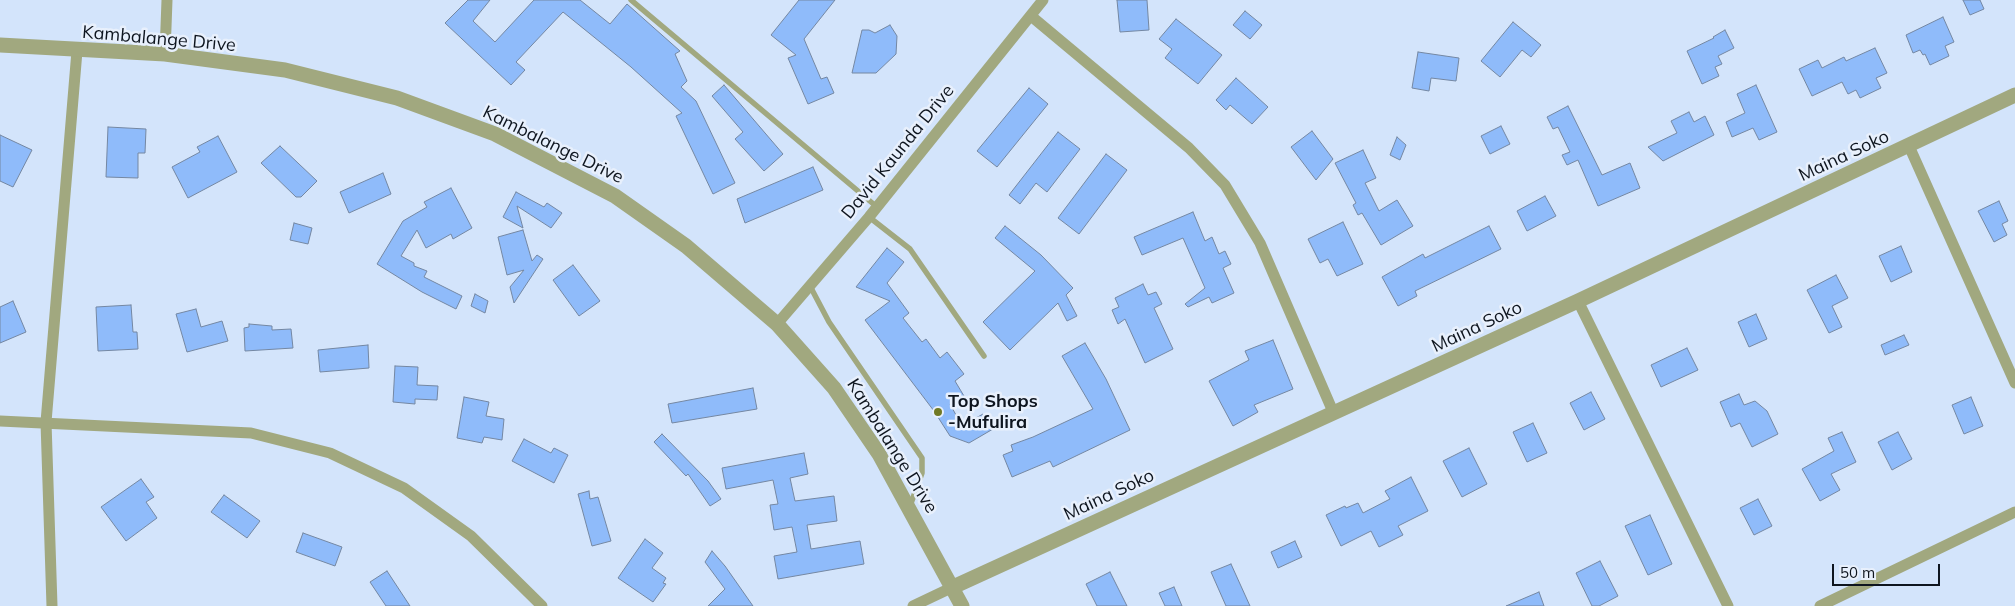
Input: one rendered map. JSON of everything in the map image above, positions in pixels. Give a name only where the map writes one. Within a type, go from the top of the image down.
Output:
[{"type":"street","points":[[165,54],[166,0]]},
{"type":"street","name":"David Kaunda Drive","points":[[777,324],[869,217],[1043,0]]},
{"type":"street","points":[[1031,16],[1189,148],[1226,185],[1260,243],[1334,414]]},
{"type":"street","name":"Kambalange Drive","points":[[0,45],[165,54],[285,70],[397,98],[495,134],[615,196],[686,246],[777,324],[834,388],[879,454],[910,507],[962,606]]},
{"type":"street","points":[[52,606],[46,422],[77,50]]},
{"type":"street","name":"Maina Soko","points":[[953,587],[1334,414],[2015,95]]},
{"type":"street","points":[[1909,146],[2015,383]]},
{"type":"street","points":[[1578,300],[1728,606]]},
{"type":"street","points":[[0,421],[251,433],[330,453],[404,488],[471,536],[542,606]]},
{"type":"street","points":[[1820,606],[2015,512]]},
{"type":"street","points":[[913,606],[953,587]]},
{"type":"lane","points":[[631,0],[877,207]]},
{"type":"lane","points":[[869,217],[910,249],[984,356]]},
{"type":"lane","points":[[810,286],[829,322],[922,458],[922,473],[910,507]]},
{"type":"building","points":[[468,0],[490,0],[473,21],[495,42],[534,0],[580,0],[610,24],[627,4],[680,51],[675,54],[687,81],[681,87],[696,101],[735,183],[713,194],[676,116],[682,113],[631,67],[563,12],[516,62],[525,70],[511,85],[445,23]]},
{"type":"building","points":[[799,0],[835,0],[804,39],[821,79],[827,77],[834,93],[808,104],[788,58],[796,55],[771,35]]},
{"type":"building","points":[[1117,0],[1147,0],[1149,30],[1120,32]]},
{"type":"building","points":[[1963,0],[1980,0],[1984,9],[1970,15]]},
{"type":"building","points":[[1245,11],[1262,25],[1250,39],[1233,25]]},
{"type":"building","points":[[1943,17],[1954,42],[1945,46],[1949,56],[1930,65],[1925,54],[1923,55],[1920,50],[1913,53],[1906,35]]},
{"type":"building","points":[[1176,19],[1222,55],[1198,84],[1165,58],[1172,49],[1159,39]]},
{"type":"building","points":[[1513,22],[1541,45],[1531,57],[1522,50],[1500,77],[1481,61]]},
{"type":"building","points":[[890,25],[897,36],[896,54],[876,73],[852,73],[862,30],[869,30],[875,33]]},
{"type":"building","points":[[1725,30],[1734,48],[1718,56],[1722,64],[1715,67],[1719,76],[1702,84],[1687,51],[1714,38]]},
{"type":"building","points":[[1875,48],[1887,73],[1876,78],[1881,88],[1860,98],[1856,90],[1848,94],[1842,82],[1812,96],[1799,69],[1818,60],[1822,68],[1844,57],[1846,61]]},
{"type":"building","points":[[1418,52],[1459,58],[1456,81],[1431,78],[1429,91],[1412,88]]},
{"type":"building","points":[[1236,78],[1268,107],[1252,124],[1230,105],[1226,110],[1216,100]]},
{"type":"building","points":[[724,85],[783,154],[764,171],[735,139],[743,132],[712,96]]},
{"type":"building","points":[[1756,85],[1777,132],[1759,140],[1753,128],[1732,137],[1726,122],[1745,113],[1737,94]]},
{"type":"building","points":[[1029,88],[1048,104],[997,167],[977,151]]},
{"type":"building","points":[[1568,106],[1602,175],[1630,163],[1640,188],[1598,206],[1578,160],[1567,165],[1562,155],[1570,152],[1558,127],[1553,129],[1547,117]]},
{"type":"building","points":[[1689,112],[1694,122],[1705,116],[1714,135],[1663,161],[1648,147],[1677,133],[1671,121]]},
{"type":"building","points":[[1501,126],[1510,144],[1490,154],[1481,136]]},
{"type":"building","points":[[108,127],[146,129],[145,153],[138,153],[138,178],[106,177]]},
{"type":"building","points":[[1312,131],[1333,159],[1316,180],[1291,147]]},
{"type":"building","points":[[1058,132],[1080,149],[1047,192],[1036,183],[1020,204],[1009,195]]},
{"type":"building","points":[[0,135],[32,150],[13,187],[0,181]]},
{"type":"building","points":[[218,136],[237,172],[188,198],[172,167],[200,152],[197,147]]},
{"type":"building","points":[[1397,137],[1406,145],[1400,160],[1390,155]]},
{"type":"building","points":[[280,146],[317,181],[301,197],[296,197],[261,163]]},
{"type":"building","points":[[1363,150],[1376,178],[1365,183],[1379,211],[1397,200],[1413,226],[1381,245],[1362,213],[1358,215],[1353,205],[1356,203],[1335,163]]},
{"type":"building","points":[[1106,154],[1127,170],[1079,234],[1058,218]]},
{"type":"building","points":[[813,167],[823,190],[745,223],[737,199]]},
{"type":"building","points":[[383,173],[391,194],[349,213],[340,192]]},
{"type":"building","points":[[451,188],[472,228],[453,239],[451,234],[426,248],[417,230],[401,256],[414,263],[414,266],[427,271],[424,277],[462,296],[456,309],[422,292],[377,264],[403,221],[427,207],[424,202]]},
{"type":"building","points":[[516,192],[544,207],[547,203],[562,213],[551,228],[517,206],[523,228],[503,217]]},
{"type":"building","points":[[1545,196],[1556,216],[1527,231],[1517,211]]},
{"type":"building","points":[[1999,201],[2008,221],[2002,224],[2007,235],[1994,242],[1978,211]]},
{"type":"building","points":[[1193,212],[1205,241],[1212,237],[1219,254],[1225,251],[1231,264],[1223,268],[1234,293],[1212,303],[1209,297],[1188,307],[1185,304],[1205,288],[1183,238],[1142,255],[1134,237]]},
{"type":"building","points":[[1343,222],[1363,264],[1337,276],[1328,259],[1320,263],[1308,239]]},
{"type":"building","points":[[294,223],[312,228],[308,244],[290,240]]},
{"type":"building","points":[[1005,226],[1041,255],[1073,288],[1066,295],[1077,316],[1067,321],[1058,303],[1010,350],[983,322],[1035,271],[995,238]]},
{"type":"building","points":[[1489,226],[1501,249],[1415,291],[1417,296],[1398,306],[1382,277],[1423,254],[1425,258]]},
{"type":"building","points":[[523,230],[532,261],[537,255],[543,259],[514,303],[510,287],[524,270],[507,275],[498,237]]},
{"type":"building","points":[[1901,246],[1912,272],[1891,282],[1879,256]]},
{"type":"building","points":[[887,248],[904,262],[887,283],[909,313],[903,318],[922,342],[926,339],[940,358],[947,352],[964,374],[955,381],[964,396],[950,404],[962,426],[983,414],[993,429],[969,443],[950,436],[934,411],[865,320],[890,301],[856,287]]},
{"type":"building","points":[[573,265],[600,301],[579,316],[553,280]]},
{"type":"building","points":[[1836,275],[1848,298],[1832,306],[1842,327],[1829,333],[1807,290]]},
{"type":"building","points":[[1143,284],[1148,295],[1156,292],[1162,304],[1154,308],[1173,349],[1145,363],[1125,319],[1118,324],[1112,310],[1119,307],[1115,298]]},
{"type":"building","points":[[475,294],[488,301],[485,313],[471,306]]},
{"type":"building","points":[[13,301],[26,332],[0,343],[0,307]]},
{"type":"building","points":[[131,305],[133,332],[137,332],[138,349],[98,351],[96,307]]},
{"type":"building","points":[[196,309],[201,327],[222,321],[228,341],[187,352],[176,314]]},
{"type":"building","points":[[1756,314],[1767,339],[1749,347],[1738,322]]},
{"type":"building","points":[[249,324],[272,326],[272,330],[291,329],[293,348],[245,351],[244,328],[249,327]]},
{"type":"building","points":[[1904,335],[1909,345],[1885,355],[1881,345]]},
{"type":"building","points":[[1273,340],[1293,389],[1254,405],[1258,412],[1233,426],[1209,381],[1249,360],[1245,351]]},
{"type":"building","points":[[1085,343],[1106,379],[1130,430],[1053,467],[1050,461],[1012,477],[1003,455],[1013,451],[1011,445],[1033,437],[1093,409],[1062,356]]},
{"type":"building","points":[[368,345],[369,368],[320,372],[318,350]]},
{"type":"building","points":[[1687,348],[1698,370],[1661,387],[1651,365]]},
{"type":"building","points":[[395,366],[418,367],[417,385],[438,386],[437,400],[415,399],[415,404],[393,402]]},
{"type":"building","points":[[753,388],[757,409],[672,423],[668,404]]},
{"type":"building","points":[[1591,392],[1605,419],[1584,430],[1570,403]]},
{"type":"building","points":[[1739,394],[1744,405],[1755,401],[1767,411],[1778,434],[1752,447],[1740,423],[1731,427],[1720,402]]},
{"type":"building","points":[[464,397],[489,402],[486,416],[504,419],[502,440],[484,437],[482,443],[457,438]]},
{"type":"building","points":[[1971,397],[1983,426],[1964,434],[1952,405]]},
{"type":"building","points":[[1533,423],[1547,453],[1527,462],[1513,432]]},
{"type":"building","points":[[1842,432],[1856,462],[1831,474],[1840,490],[1820,501],[1802,469],[1834,451],[1828,438]]},
{"type":"building","points":[[1898,432],[1912,459],[1892,470],[1878,442]]},
{"type":"building","points":[[662,434],[708,481],[721,499],[710,506],[688,474],[686,476],[654,442]]},
{"type":"building","points":[[524,439],[551,453],[554,448],[568,455],[554,483],[512,461]]},
{"type":"building","points":[[1469,448],[1487,484],[1462,497],[1443,461]]},
{"type":"building","points":[[804,453],[808,474],[790,478],[795,501],[834,496],[837,521],[807,525],[811,549],[860,541],[864,564],[778,579],[774,556],[797,552],[792,527],[774,530],[770,505],[778,504],[773,480],[726,489],[722,468]]},
{"type":"building","points":[[1411,477],[1428,511],[1398,526],[1403,535],[1379,547],[1371,531],[1341,546],[1326,515],[1345,506],[1346,508],[1358,503],[1363,513],[1390,499],[1385,491]]},
{"type":"building","points":[[141,479],[154,497],[146,502],[157,518],[126,541],[101,507]]},
{"type":"building","points":[[589,491],[590,499],[598,497],[611,541],[592,546],[578,494]]},
{"type":"building","points":[[224,495],[260,521],[247,538],[211,512]]},
{"type":"building","points":[[1758,499],[1772,526],[1754,535],[1740,508]]},
{"type":"building","points":[[1650,515],[1672,564],[1648,575],[1625,526]]},
{"type":"building","points":[[303,533],[342,547],[335,566],[296,552]]},
{"type":"building","points":[[645,539],[663,553],[652,568],[666,578],[663,583],[666,584],[653,602],[618,578]]},
{"type":"building","points":[[1295,541],[1302,557],[1278,568],[1271,552]]},
{"type":"building","points":[[712,551],[753,606],[708,606],[725,589],[705,562]]},
{"type":"building","points":[[1600,561],[1618,596],[1599,606],[1592,606],[1576,573]]},
{"type":"building","points":[[1231,564],[1250,606],[1226,606],[1211,572]]},
{"type":"building","points":[[387,571],[410,606],[386,606],[370,582]]},
{"type":"building","points":[[1110,572],[1127,606],[1097,606],[1086,584]]},
{"type":"building","points":[[1174,587],[1182,606],[1165,606],[1159,593]]},
{"type":"building","points":[[1539,592],[1544,606],[1506,606]]},
{"type":"place","name":"Top Shops -Mufulira","points":[[938,412]]}]
